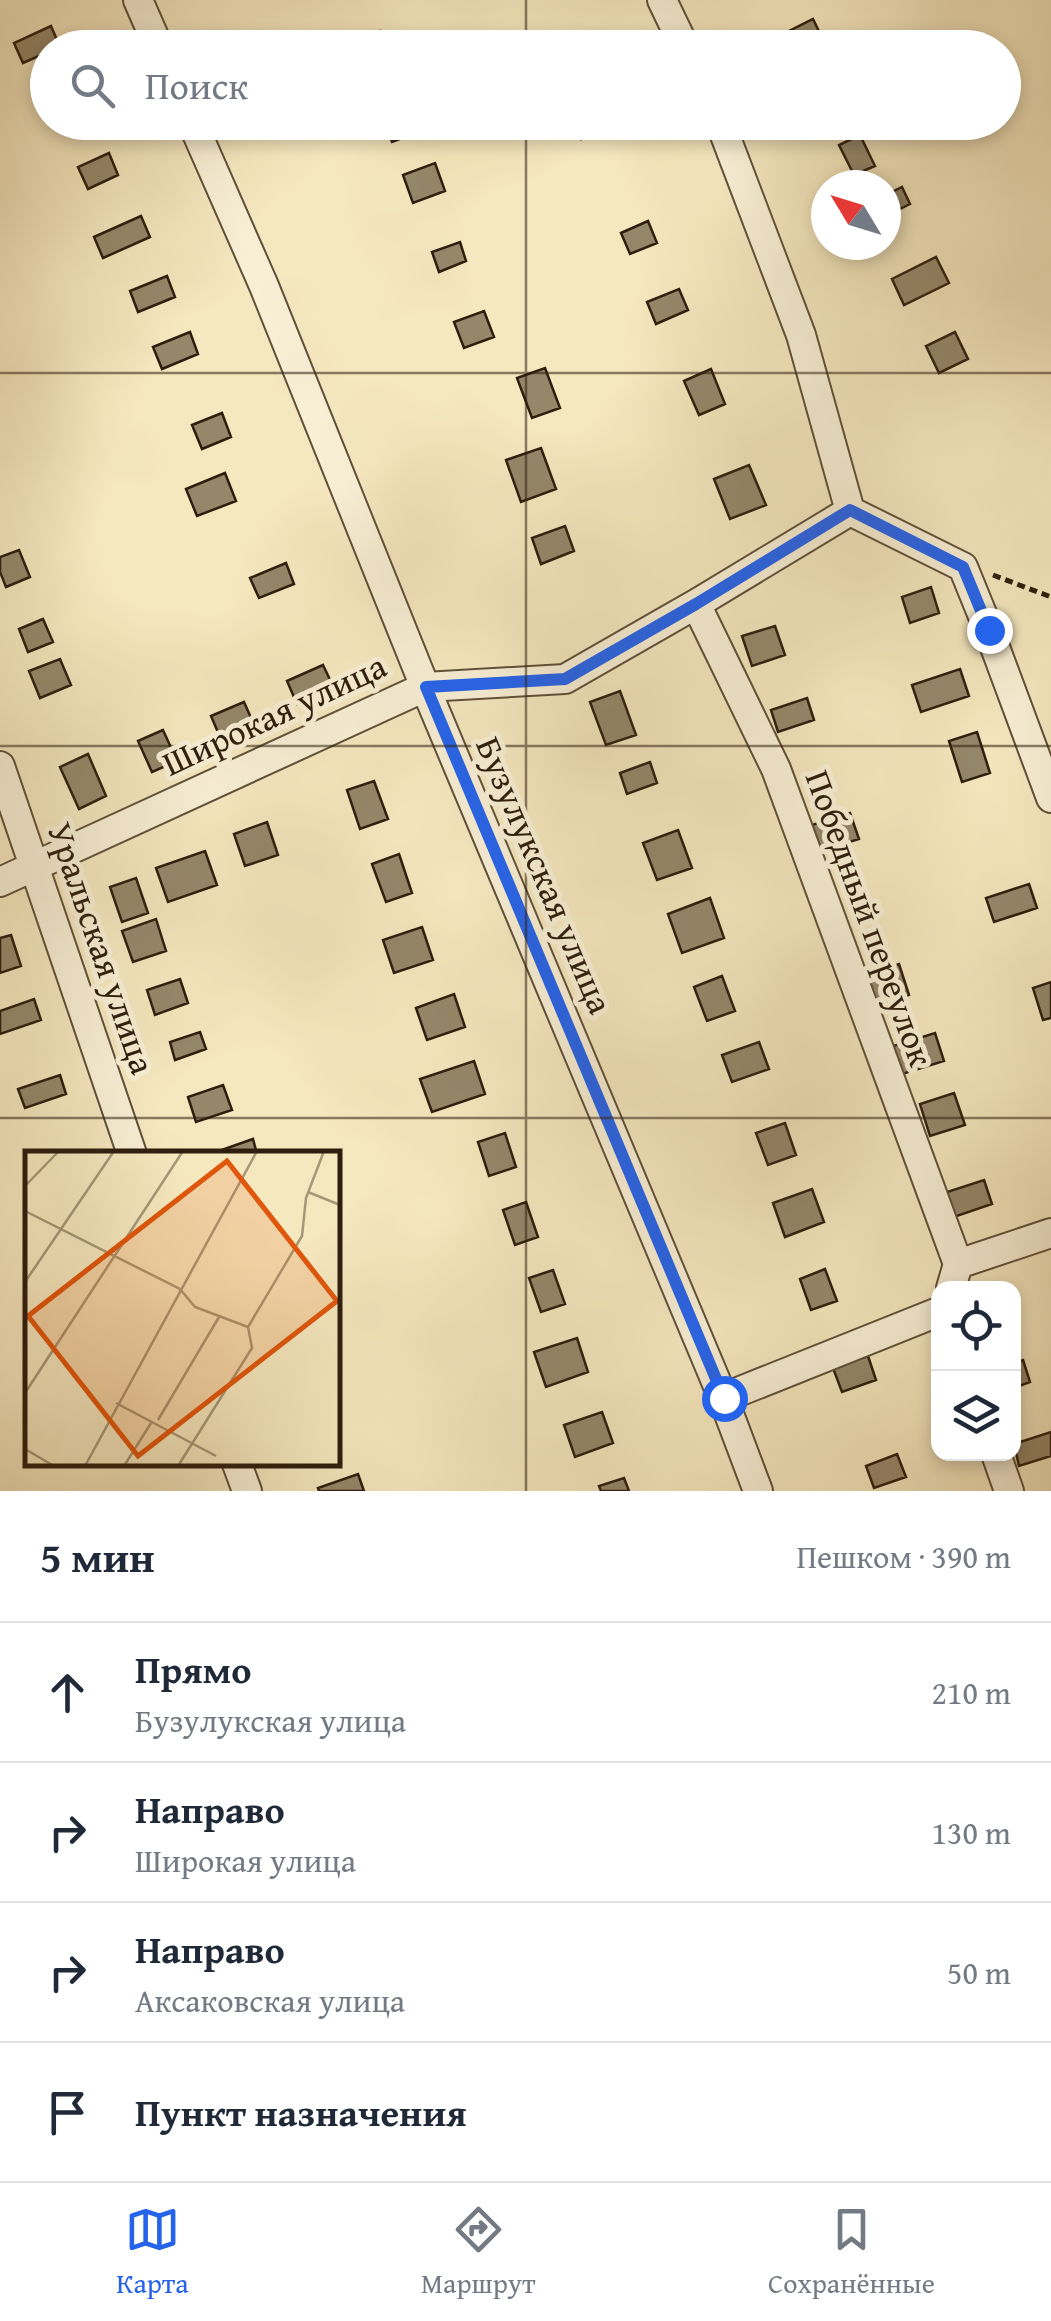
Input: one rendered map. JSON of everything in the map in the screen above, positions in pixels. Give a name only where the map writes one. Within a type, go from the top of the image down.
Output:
[{"type":"street","points":[[138,0],[151,30]]},
{"type":"street","points":[[662,0],[676,30]]},
{"type":"street","name":"Бузулукская улица","points":[[200,140],[264,286],[426,687],[724,1398],[758,1491]]},
{"type":"street","points":[[727,140],[801,335],[850,510],[963,567],[1051,798]]},
{"type":"street","name":"Широкая улица","points":[[0,882],[426,687],[565,679],[850,510]]},
{"type":"street","name":"Победный переулок","points":[[696,604],[776,769],[954,1276]]},
{"type":"street","name":"Уральская улица","points":[[0,766],[131,1151]]},
{"type":"street","points":[[954,1276],[1051,1233]]},
{"type":"street","points":[[724,1398],[931,1315]]},
{"type":"street","points":[[998,1461],[1009,1491]]},
{"type":"street","points":[[239,1466],[247,1491]]},
{"type":"path","points":[[963,567],[1051,597]]},
{"type":"building","points":[[813,19],[818,30],[791,30]]},
{"type":"building","points":[[30,36],[30,60],[23,63],[14,43]]},
{"type":"building","points":[[862,140],[875,166],[852,170],[839,145]]},
{"type":"building","points":[[109,153],[118,175],[88,189],[78,167]]},
{"type":"building","points":[[435,163],[445,191],[413,203],[403,175]]},
{"type":"building","points":[[901,188],[910,204],[901,208]]},
{"type":"building","points":[[141,216],[150,237],[103,258],[94,237]]},
{"type":"building","points":[[648,221],[657,243],[630,254],[621,233]]},
{"type":"building","points":[[460,242],[466,261],[439,272],[432,252]]},
{"type":"building","points":[[936,257],[949,283],[904,305],[892,279]]},
{"type":"building","points":[[167,276],[175,297],[138,312],[130,291]]},
{"type":"building","points":[[679,289],[688,310],[656,324],[647,302]]},
{"type":"building","points":[[484,311],[494,337],[464,348],[454,322]]},
{"type":"building","points":[[190,332],[198,354],[162,369],[153,347]]},
{"type":"building","points":[[955,332],[968,359],[939,373],[926,346]]},
{"type":"building","points":[[545,368],[560,408],[532,418],[517,378]]},
{"type":"building","points":[[711,369],[725,404],[699,415],[684,381]]},
{"type":"building","points":[[222,413],[231,437],[202,449],[192,425]]},
{"type":"building","points":[[541,448],[556,489],[521,502],[506,460]]},
{"type":"building","points":[[749,465],[766,505],[730,519],[714,479]]},
{"type":"building","points":[[225,473],[236,501],[197,516],[186,489]]},
{"type":"building","points":[[565,526],[574,551],[541,564],[532,538]]},
{"type":"building","points":[[19,550],[30,577],[6,587],[0,557]]},
{"type":"building","points":[[286,563],[294,584],[259,598],[250,578]]},
{"type":"building","points":[[931,587],[939,613],[910,623],[902,597]]},
{"type":"building","points":[[43,619],[53,642],[28,652],[19,629]]},
{"type":"building","points":[[775,626],[785,655],[752,666],[742,636]]},
{"type":"building","points":[[60,659],[71,685],[40,698],[29,671]]},
{"type":"building","points":[[323,665],[334,688],[297,704],[287,681]]},
{"type":"building","points":[[960,669],[969,696],[921,712],[912,685]]},
{"type":"building","points":[[620,691],[636,735],[606,745],[590,702]]},
{"type":"building","points":[[807,698],[814,720],[778,732],[771,710]]},
{"type":"building","points":[[244,702],[256,729],[223,744],[211,716]]},
{"type":"building","points":[[163,730],[177,761],[152,772],[138,741]]},
{"type":"building","points":[[977,732],[990,773],[962,782],[949,741]]},
{"type":"building","points":[[88,754],[106,796],[79,809],[60,767]]},
{"type":"building","points":[[650,762],[657,783],[627,794],[620,773]]},
{"type":"building","points":[[374,781],[388,819],[360,829],[347,790]]},
{"type":"building","points":[[850,813],[859,839],[821,851],[812,825]]},
{"type":"building","points":[[267,822],[278,855],[245,866],[234,834]]},
{"type":"building","points":[[678,830],[692,868],[657,880],[643,843]]},
{"type":"building","points":[[205,851],[217,885],[168,902],[156,868]]},
{"type":"building","points":[[399,854],[412,893],[386,902],[372,864]]},
{"type":"building","points":[[136,878],[148,913],[122,922],[110,887]]},
{"type":"building","points":[[1029,884],[1037,908],[994,922],[986,898]]},
{"type":"building","points":[[710,898],[724,938],[682,953],[668,914]]},
{"type":"building","points":[[156,919],[166,951],[133,962],[122,931]]},
{"type":"building","points":[[422,927],[433,960],[394,973],[383,940]]},
{"type":"building","points":[[11,935],[21,966],[0,973],[0,938]]},
{"type":"building","points":[[899,964],[909,995],[874,1007],[864,976]]},
{"type":"building","points":[[722,976],[735,1011],[707,1021],[694,987]]},
{"type":"building","points":[[180,979],[188,1003],[155,1015],[147,990]]},
{"type":"building","points":[[1051,982],[1051,1018],[1043,1020],[1033,988]]},
{"type":"building","points":[[454,994],[465,1027],[427,1040],[416,1008]]},
{"type":"building","points":[[34,999],[41,1020],[0,1034],[0,1011]]},
{"type":"building","points":[[200,1032],[206,1049],[175,1060],[170,1042]]},
{"type":"building","points":[[935,1033],[944,1061],[899,1075],[890,1047]]},
{"type":"building","points":[[759,1042],[769,1069],[732,1082],[722,1055]]},
{"type":"building","points":[[474,1061],[485,1094],[432,1112],[420,1079]]},
{"type":"building","points":[[60,1075],[66,1094],[25,1108],[18,1089]]},
{"type":"building","points":[[223,1085],[232,1110],[196,1122],[188,1097]]},
{"type":"building","points":[[954,1093],[965,1125],[930,1136],[920,1104]]},
{"type":"building","points":[[785,1123],[796,1155],[768,1165],[756,1133]]},
{"type":"building","points":[[505,1133],[516,1167],[489,1176],[478,1142]]},
{"type":"building","points":[[253,1139],[256,1151],[219,1151]]},
{"type":"building","points":[[984,1180],[992,1204],[951,1218],[944,1193]]},
{"type":"building","points":[[812,1189],[824,1222],[785,1237],[773,1203]]},
{"type":"building","points":[[526,1202],[538,1237],[515,1245],[503,1210]]},
{"type":"building","points":[[825,1269],[837,1301],[811,1310],[800,1279]]},
{"type":"building","points":[[553,1270],[565,1304],[541,1312],[529,1278]]},
{"type":"building","points":[[577,1338],[588,1372],[546,1387],[534,1352]]},
{"type":"building","points":[[868,1356],[876,1380],[842,1392],[833,1368]]},
{"type":"building","points":[[1021,1361],[1030,1382],[1021,1385],[1021,1371]]},
{"type":"building","points":[[602,1412],[613,1443],[575,1457],[564,1425]]},
{"type":"building","points":[[1051,1432],[1051,1456],[1019,1466],[1021,1442]]},
{"type":"building","points":[[897,1454],[906,1477],[874,1488],[866,1466]]},
{"type":"building","points":[[358,1474],[364,1491],[319,1491],[318,1488]]},
{"type":"building","points":[[624,1478],[629,1491],[601,1491],[599,1486]]},
{"type":"route","points":[[724,1398],[426,687],[565,679],[850,510],[963,567],[989,630]]}]
